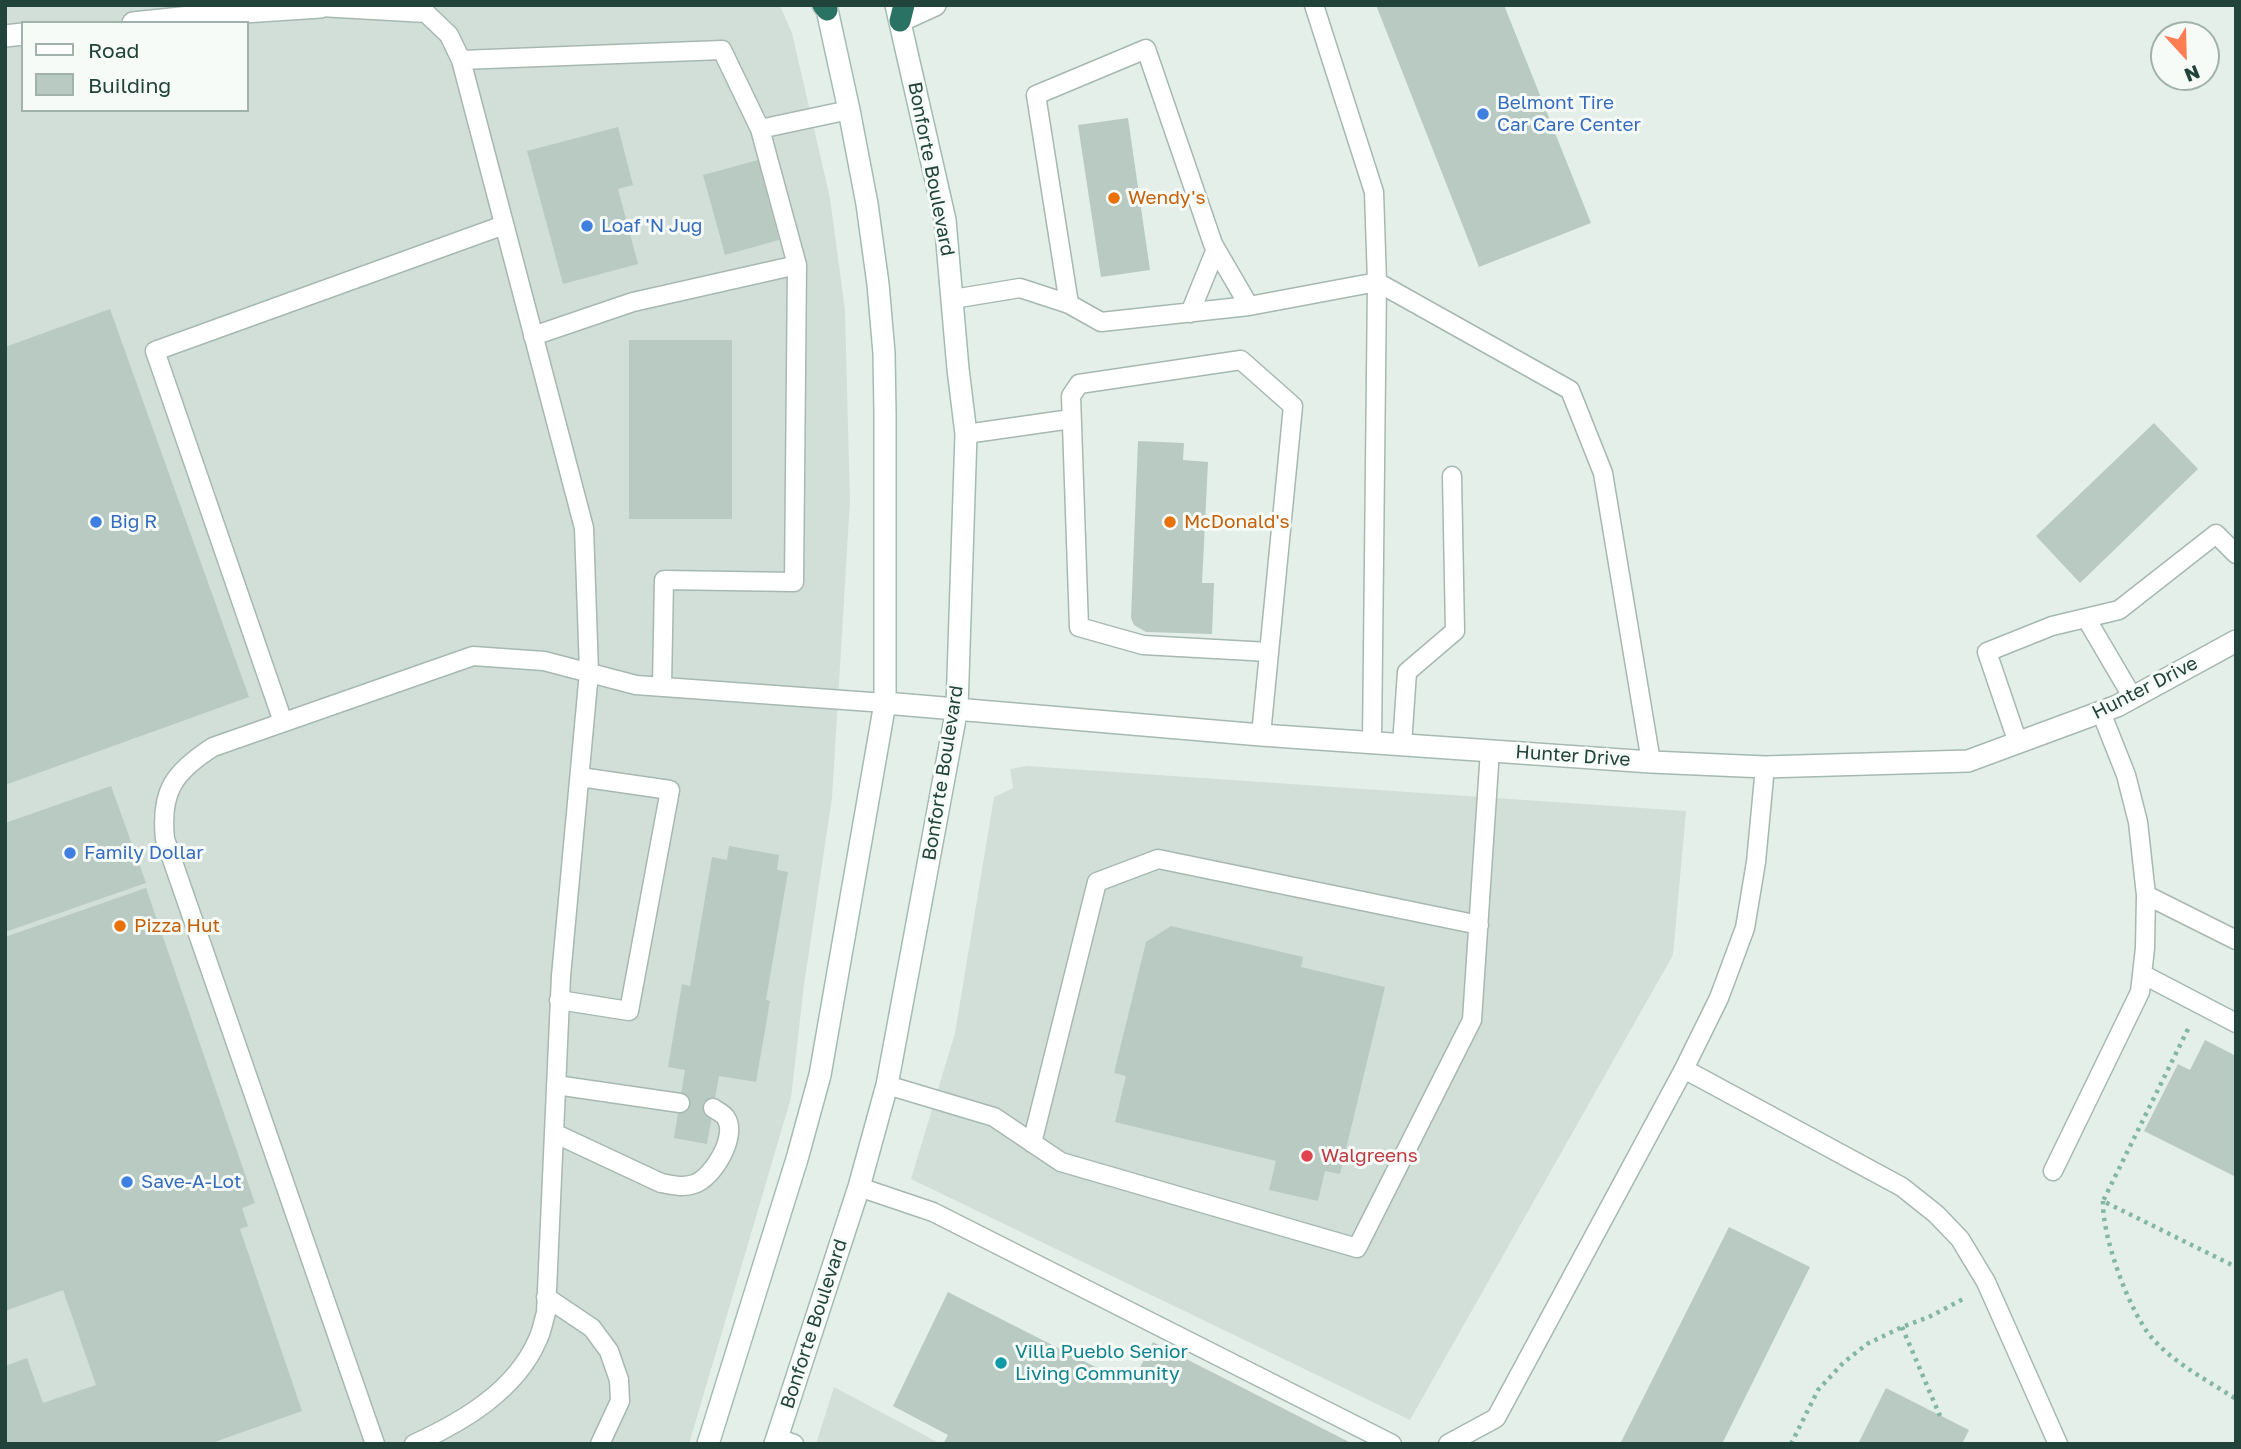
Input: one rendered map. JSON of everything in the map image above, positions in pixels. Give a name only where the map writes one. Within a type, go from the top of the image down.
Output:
[{"type":"main road","points":[[900,10],[935,5]]},
{"type":"main road","points":[[152,21],[320,7]]},
{"type":"main road","points":[[708,1444],[797,1159],[820,1074],[885,703],[884,353],[874,249],[849,110],[826,7]]},
{"type":"main road","name":"Bonforte Boulevard","points":[[782,1442],[887,1085],[957,708],[966,434],[945,220],[900,10]]},
{"type":"main road","name":"Hunter Drive","points":[[885,703],[1261,736],[1651,762],[1765,767],[1968,761],[2133,698],[2236,641]]},
{"type":"lane","points":[[1314,5],[1374,192],[1377,282],[1372,743]]},
{"type":"lane","points":[[320,7],[426,13],[449,35],[461,60],[584,528],[589,672],[559,1000],[546,1313],[538,1340],[517,1373],[490,1400],[446,1437],[414,1444]]},
{"type":"lane","points":[[1069,304],[1036,95],[1146,49],[1216,248],[1249,306]]},
{"type":"lane","points":[[461,60],[722,50],[760,128],[797,265],[794,582],[664,580],[662,686]]},
{"type":"lane","points":[[760,128],[849,110]]},
{"type":"lane","points":[[283,722],[155,351],[504,225]]},
{"type":"lane","points":[[1190,313],[1216,248]]},
{"type":"lane","points":[[533,336],[633,302],[797,265]]},
{"type":"lane","points":[[953,299],[1020,288],[1069,304],[1101,322],[1249,306],[1377,282],[1570,390],[1603,473],[1651,762]]},
{"type":"lane","points":[[1261,736],[1293,406],[1241,360],[1079,384],[1071,396],[1071,419],[1079,626],[1143,645],[1269,652]]},
{"type":"lane","points":[[966,434],[1071,419]]},
{"type":"lane","points":[[1402,745],[1406,671],[1455,631],[1452,476]]},
{"type":"lane","points":[[2018,743],[1987,652],[2052,626],[2119,610],[2216,534],[2236,554]]},
{"type":"lane","points":[[2086,618],[2133,698]]},
{"type":"lane","points":[[375,1444],[165,839],[162,817],[175,779],[191,762],[213,747],[473,656],[544,661],[636,685],[885,703]]},
{"type":"lane","points":[[2053,1171],[2140,992],[2145,948],[2146,895],[2138,822],[2126,775],[2101,712]]},
{"type":"lane","points":[[887,1085],[994,1117],[1061,1162],[1357,1248],[1472,1020],[1490,750]]},
{"type":"lane","points":[[1448,1444],[1496,1418],[1685,1069],[1719,998],[1745,928],[1756,862],[1765,767]]},
{"type":"lane","points":[[559,1000],[629,1011],[670,790],[580,777]]},
{"type":"lane","points":[[1032,1143],[1097,882],[1158,859],[1479,925]]},
{"type":"lane","points":[[2146,895],[2236,940]]},
{"type":"lane","points":[[2142,974],[2236,1023]]},
{"type":"lane","points":[[1685,1069],[1902,1187],[1936,1214],[1960,1239],[1988,1286],[2058,1444]]},
{"type":"lane","points":[[556,1085],[680,1103]]},
{"type":"lane","points":[[554,1133],[661,1183],[677,1186],[696,1184],[709,1175],[718,1163],[729,1128],[726,1117],[713,1108]]},
{"type":"lane","points":[[859,1187],[933,1212],[1392,1444]]},
{"type":"lane","points":[[546,1297],[592,1328],[610,1351],[619,1380],[620,1401],[600,1444]]},
{"type":"path","points":[[2191,1023],[2103,1201],[2103,1214],[2112,1254],[2123,1283],[2151,1336],[2175,1360],[2236,1399]]},
{"type":"path","points":[[2103,1201],[2236,1267]]},
{"type":"path","points":[[1791,1444],[1818,1390],[1843,1363],[1867,1344],[1929,1317],[1988,1286]]},
{"type":"path","points":[[1902,1327],[1940,1416]]},
{"type":"shaded area","points":[[5,5],[779,5],[781,8],[792,33],[830,198],[845,310],[850,501],[832,798],[804,985],[791,1098],[689,1444],[5,1444]]},
{"type":"shaded area","points":[[1027,766],[1686,811],[1673,955],[1410,1420],[911,1179],[955,1033],[994,797],[1013,788],[1010,769]]},
{"type":"shaded area","points":[[834,1387],[941,1444],[816,1444]]},
{"type":"building","name":"Belmont Tire Car Care Center","points":[[1376,5],[1504,5],[1591,223],[1479,267]]},
{"type":"building","name":"Wendy's","points":[[1128,118],[1150,270],[1101,277],[1078,125]]},
{"type":"building","name":"Loaf 'N Jug","points":[[618,127],[633,185],[618,189],[638,264],[563,284],[527,151]]},
{"type":"building","name":"Loaf 'N Jug","points":[[758,160],[779,240],[725,255],[703,175]]},
{"type":"building","name":"Big R","points":[[110,309],[249,697],[5,785],[5,347]]},
{"type":"building","points":[[629,340],[732,340],[732,519],[629,519]]},
{"type":"building","points":[[2154,423],[2198,469],[2080,583],[2036,536]]},
{"type":"building","name":"McDonald's","points":[[1138,441],[1184,443],[1183,460],[1208,462],[1202,583],[1214,583],[1212,634],[1146,632],[1134,625],[1131,618]]},
{"type":"building","name":"Family Dollar","points":[[111,786],[146,883],[5,932],[5,823]]},
{"type":"building","points":[[729,846],[779,855],[777,870],[788,872],[766,1000],[770,1001],[756,1082],[719,1076],[707,1144],[674,1138],[685,1070],[668,1067],[682,984],[690,986],[712,857],[727,860]]},
{"type":"building","points":[[146,888],[255,1203],[242,1208],[248,1226],[240,1229],[302,1411],[209,1444],[5,1444],[5,1366],[27,1358],[43,1403],[96,1385],[63,1290],[5,1311],[5,937]]},
{"type":"building","name":"Walgreens","points":[[1171,926],[1303,957],[1301,967],[1385,987],[1340,1174],[1325,1171],[1318,1201],[1269,1190],[1276,1161],[1115,1122],[1126,1076],[1114,1073],[1146,942]]},
{"type":"building","points":[[2205,1040],[2236,1056],[2236,1177],[2144,1131],[2178,1064],[2190,1070]]},
{"type":"building","points":[[1729,1227],[1810,1267],[1722,1444],[1620,1444]]},
{"type":"building","name":"Villa Pueblo Senior Living Community","points":[[948,1292],[1131,1385],[1153,1342],[1353,1444],[943,1444],[948,1435],[893,1406]]},
{"type":"building","points":[[1886,1388],[1969,1430],[1962,1444],[1858,1444]]},
{"type":"place","name":"Belmont Tire Car Care Center","points":[[1483,114]]},
{"type":"place","name":"Wendy's","points":[[1114,198]]},
{"type":"place","name":"Loaf 'N Jug","points":[[587,226]]},
{"type":"place","name":"Big R","points":[[96,522]]},
{"type":"place","name":"McDonald's","points":[[1170,522]]},
{"type":"place","name":"Family Dollar","points":[[70,853]]},
{"type":"place","name":"Pizza Hut","points":[[120,926]]},
{"type":"place","name":"Walgreens","points":[[1307,1156]]},
{"type":"place","name":"Save-A-Lot","points":[[127,1182]]},
{"type":"place","name":"Villa Pueblo Senior Living Community","points":[[1001,1363]]}]
